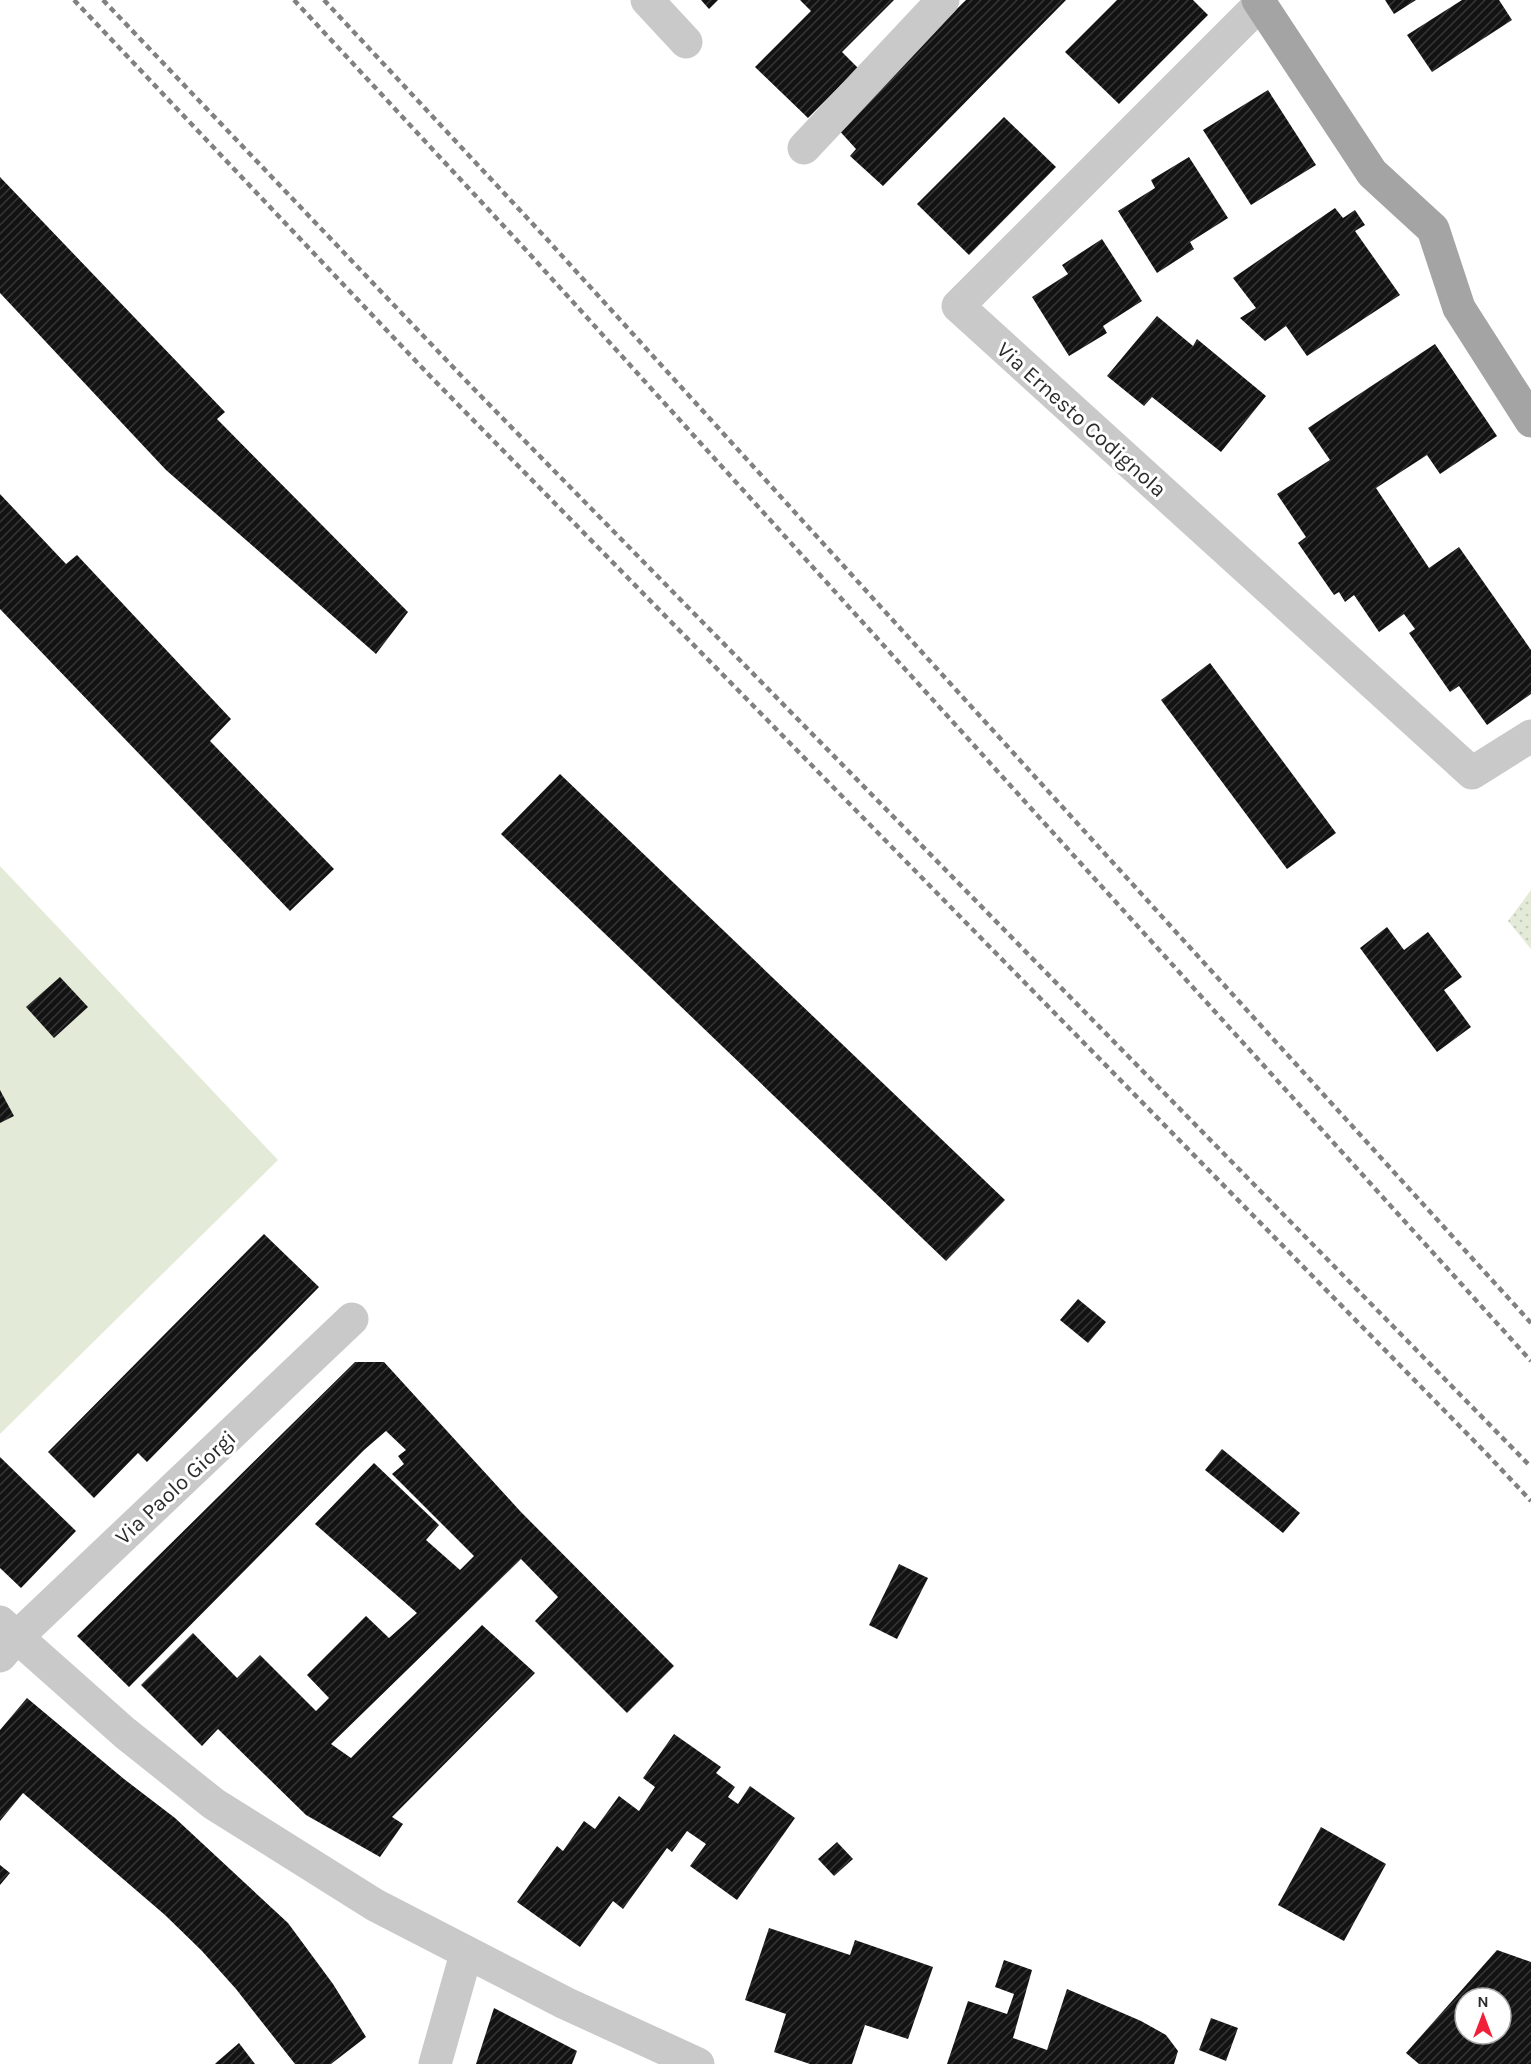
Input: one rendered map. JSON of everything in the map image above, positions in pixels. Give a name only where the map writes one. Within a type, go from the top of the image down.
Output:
[{"type":"main road","points":[[1259,2],[1372,173],[1433,229],[1459,308],[1531,421]]},
{"type":"street","points":[[647,0],[686,42]]},
{"type":"street","points":[[804,148],[944,0]]},
{"type":"street","name":"Via Ernesto Codignola","points":[[1259,2],[958,306],[1472,773],[1531,736]]},
{"type":"street","name":"Via Paolo Giorgi","points":[[5,1639],[352,1319]]},
{"type":"street","points":[[5,1639],[214,1804],[375,1905],[565,2004],[698,2064]]},
{"type":"street","points":[[435,2064],[466,1954]]},
{"type":"green space","points":[[0,866],[278,1160],[0,1434]]},
{"type":"green space","points":[[1531,890],[1531,949],[1508,921]]},
{"type":"building","points":[[701,0],[718,0],[709,9]]},
{"type":"building","points":[[800,0],[894,0],[842,52],[858,68],[808,118],[755,67],[811,11]]},
{"type":"building","points":[[966,0],[1066,0],[883,186],[850,156],[856,149],[836,127]]},
{"type":"building","points":[[1117,0],[1193,0],[1208,15],[1119,104],[1065,52]]},
{"type":"building","points":[[1385,0],[1416,0],[1394,14]]},
{"type":"building","points":[[1462,0],[1499,0],[1512,20],[1432,72],[1407,35]]},
{"type":"building","points":[[1268,90],[1316,165],[1251,205],[1203,130]]},
{"type":"building","points":[[1004,117],[1056,167],[969,255],[917,204]]},
{"type":"building","points":[[1189,157],[1228,218],[1190,242],[1194,249],[1157,273],[1118,211],[1155,188],[1151,180]]},
{"type":"building","points":[[0,177],[225,412],[217,419],[408,612],[376,654],[166,470],[0,293]]},
{"type":"building","points":[[1335,208],[1343,218],[1355,210],[1365,225],[1355,231],[1400,295],[1307,356],[1286,326],[1265,341],[1240,318],[1256,308],[1233,278]]},
{"type":"building","points":[[1102,239],[1142,301],[1103,326],[1107,333],[1069,356],[1032,297],[1068,274],[1062,265]]},
{"type":"building","points":[[1157,316],[1193,346],[1197,339],[1266,396],[1221,452],[1152,397],[1144,406],[1107,376]]},
{"type":"building","points":[[1435,344],[1497,436],[1440,474],[1427,455],[1376,488],[1429,568],[1459,547],[1531,650],[1531,694],[1487,725],[1459,686],[1450,692],[1409,633],[1415,629],[1404,614],[1379,632],[1354,595],[1345,602],[1339,592],[1334,595],[1298,543],[1306,537],[1277,494],[1330,460],[1308,428]]},
{"type":"building","points":[[0,494],[66,564],[77,555],[231,719],[210,741],[334,869],[290,911],[0,609]]},
{"type":"building","points":[[1210,663],[1336,833],[1287,869],[1161,700]]},
{"type":"building","points":[[560,774],[1005,1200],[946,1261],[501,834]]},
{"type":"building","points":[[1387,927],[1404,950],[1428,932],[1462,977],[1444,990],[1471,1027],[1437,1052],[1360,948]]},
{"type":"building","points":[[60,977],[88,1007],[54,1038],[26,1007]]},
{"type":"building","points":[[0,1090],[14,1116],[0,1123]]},
{"type":"building","points":[[264,1234],[319,1287],[147,1462],[138,1453],[94,1498],[48,1452]]},
{"type":"building","points":[[1078,1299],[1106,1322],[1088,1343],[1060,1320]]},
{"type":"building","points":[[355,1362],[384,1362],[520,1511],[674,1666],[627,1713],[535,1621],[558,1597],[521,1559],[331,1744],[351,1758],[482,1625],[535,1673],[392,1817],[403,1824],[380,1857],[306,1815],[218,1729],[202,1746],[141,1685],[193,1633],[237,1678],[260,1655],[316,1711],[329,1698],[307,1675],[366,1616],[389,1638],[417,1613],[315,1524],[374,1463],[439,1525],[426,1540],[460,1570],[474,1556],[392,1474],[404,1464],[398,1456],[406,1450],[386,1431],[364,1450],[129,1687],[77,1636]]},
{"type":"building","points":[[1222,1449],[1300,1513],[1283,1533],[1205,1470]]},
{"type":"building","points":[[0,1457],[76,1531],[21,1588],[0,1568]]},
{"type":"building","points":[[899,1564],[928,1578],[897,1639],[869,1625]]},
{"type":"building","points":[[27,1698],[124,1779],[175,1818],[288,1923],[333,1984],[366,2037],[331,2064],[295,2064],[236,1989],[202,1951],[165,1915],[23,1793],[0,1821],[0,1730]]},
{"type":"building","points":[[674,1734],[721,1767],[716,1773],[735,1787],[728,1797],[738,1804],[750,1786],[795,1818],[737,1900],[690,1866],[706,1844],[687,1831],[672,1852],[667,1848],[623,1909],[613,1901],[580,1947],[517,1902],[557,1846],[563,1851],[584,1821],[595,1829],[619,1796],[639,1811],[655,1787],[643,1778]]},
{"type":"building","points":[[1321,1827],[1386,1864],[1344,1941],[1278,1905]]},
{"type":"building","points":[[837,1842],[853,1859],[834,1876],[818,1859]]},
{"type":"building","points":[[0,1865],[10,1873],[0,1885]]},
{"type":"building","points":[[769,1928],[850,1955],[855,1940],[933,1967],[908,2039],[865,2025],[852,2064],[810,2064],[774,2052],[786,2014],[745,2000]]},
{"type":"building","points":[[1497,1950],[1531,1962],[1531,2064],[1419,2064],[1406,2053],[1453,2000],[1453,2046],[1513,2046],[1513,1986],[1465,1986]]},
{"type":"building","points":[[1004,1960],[1032,1970],[1013,2038],[1047,2050],[1067,1989],[1141,2021],[1166,2035],[1178,2051],[1174,2064],[947,2064],[968,2001],[1007,2014],[1014,1994],[995,1987]]},
{"type":"building","points":[[494,2008],[577,2051],[572,2064],[476,2064]]},
{"type":"building","points":[[1211,2018],[1238,2028],[1226,2061],[1199,2050]]},
{"type":"building","points":[[239,2043],[255,2064],[215,2064],[217,2062]]},
{"type":"railway","points":[[74,0],[430,376],[1531,1501]]},
{"type":"railway","points":[[103,0],[473,388],[1531,1467]]},
{"type":"railway","points":[[294,0],[525,249],[1531,1361]]},
{"type":"railway","points":[[324,0],[544,236],[1531,1323]]}]
